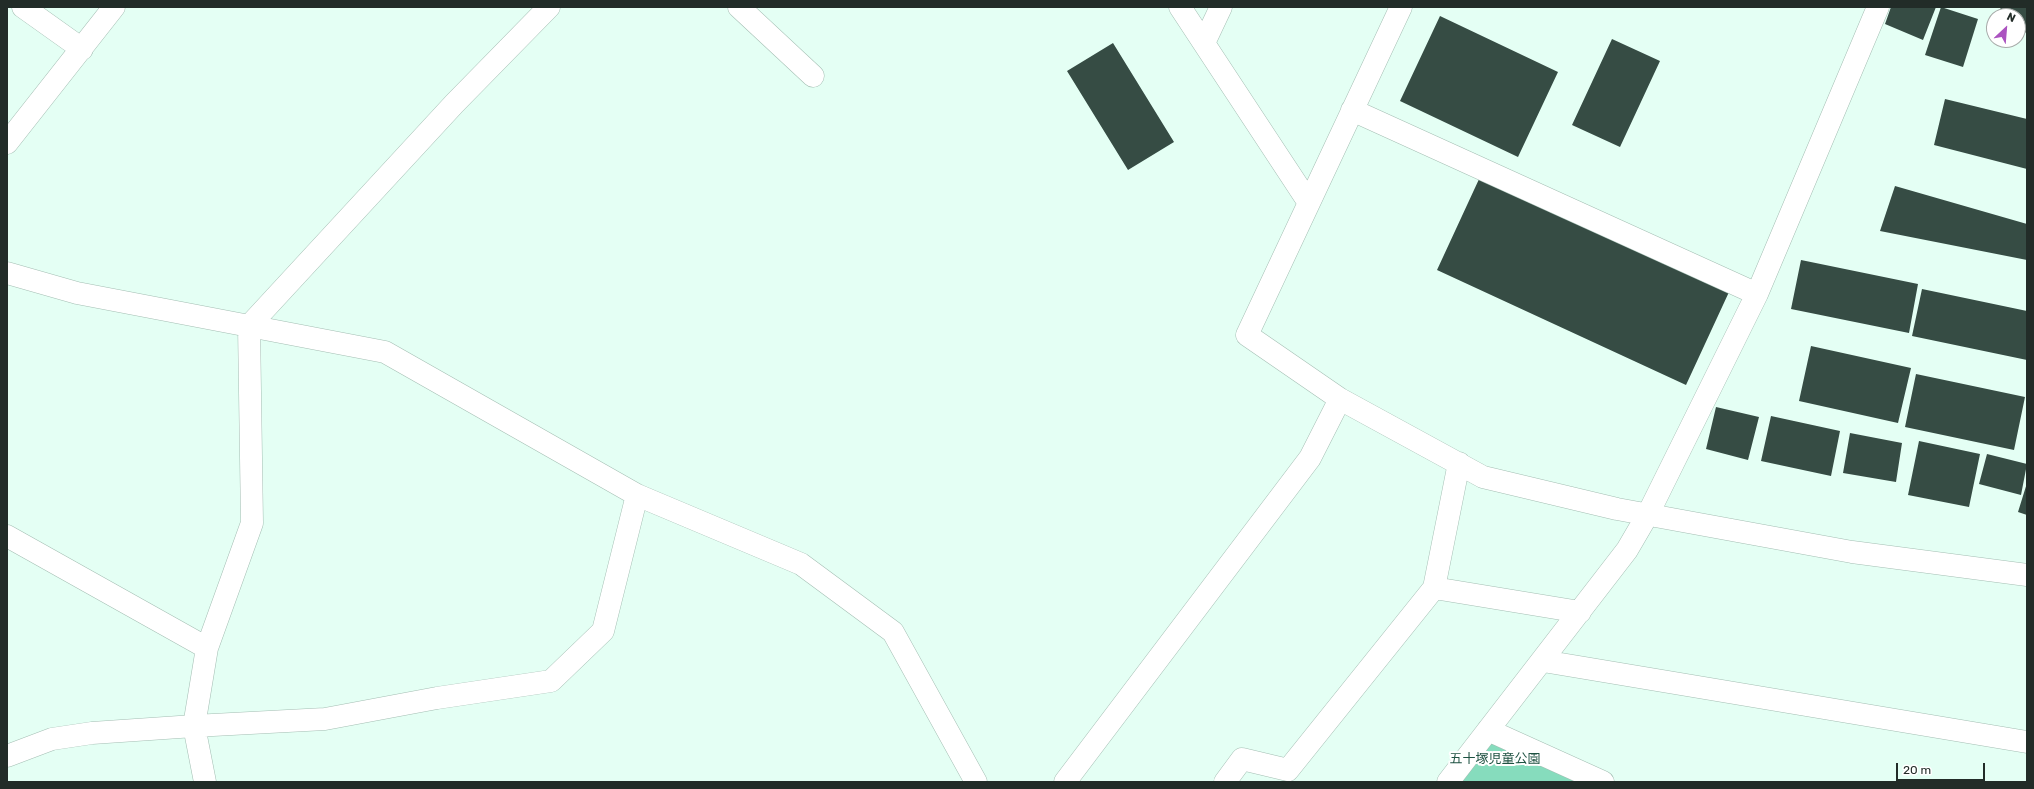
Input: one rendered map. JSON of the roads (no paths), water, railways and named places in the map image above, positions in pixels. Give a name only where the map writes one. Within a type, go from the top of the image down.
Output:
[{"type":"street","points":[[23,7],[82,49]]},
{"type":"street","points":[[7,143],[114,7]]},
{"type":"street","points":[[205,782],[194,726],[207,648],[252,523],[249,326],[454,104],[549,7]]},
{"type":"street","points":[[739,7],[813,76]]},
{"type":"street","points":[[1180,7],[1309,203]]},
{"type":"street","points":[[1204,43],[1220,7]]},
{"type":"street","points":[[1401,7],[1247,335],[1340,399],[1483,476],[1648,514],[1852,552],[2027,575]]},
{"type":"street","points":[[1448,782],[1543,661],[1627,550],[1648,514],[1757,294],[1878,7]]},
{"type":"street","points":[[1352,110],[1757,294]]},
{"type":"street","points":[[7,273],[77,294],[385,352],[637,495],[801,564],[893,632],[976,782]]},
{"type":"street","points":[[1065,782],[1310,458],[1340,399]]},
{"type":"street","points":[[1225,782],[1242,760],[1288,770],[1434,588],[1459,463]]},
{"type":"street","points":[[7,756],[52,739],[92,733],[325,719],[437,698],[551,681],[603,631],[637,495]]},
{"type":"street","points":[[7,536],[207,648]]},
{"type":"street","points":[[1434,588],[1580,612]]},
{"type":"street","points":[[1543,661],[2027,742]]},
{"type":"street","points":[[1488,730],[1603,782]]},
{"type":"park label","name":"五十塚児童公園","points":[[1495,759]]}]
